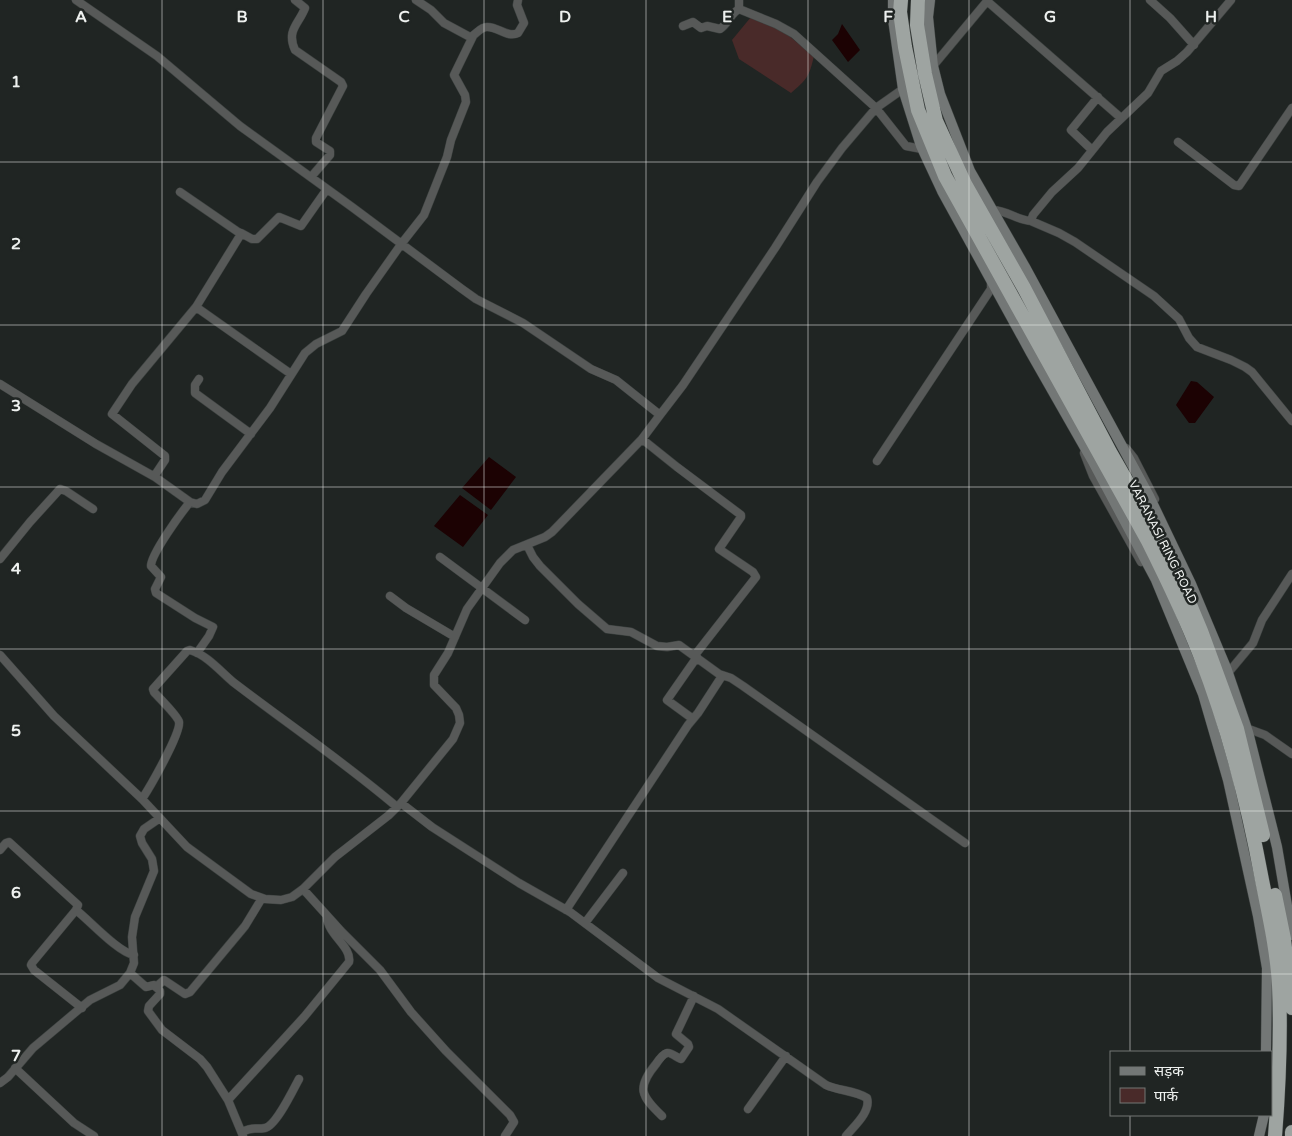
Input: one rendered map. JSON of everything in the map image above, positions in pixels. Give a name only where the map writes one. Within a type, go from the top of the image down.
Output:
[{"type":"highway","name":"VARANASI RING ROAD","points":[[901,0],[900,12],[905,47],[918,110],[945,176],[1148,541],[1178,601],[1227,733],[1251,822],[1274,938],[1279,984],[1278,1104],[1275,1136]]},
{"type":"highway","points":[[918,0],[917,25],[925,74],[936,121],[965,184],[1024,288],[1110,452],[1145,513],[1183,588],[1224,691],[1237,729],[1260,816],[1284,939],[1292,1008]]},
{"type":"highway","points":[[1270,1136],[1278,1104]]},
{"type":"street","points":[[76,0],[157,56],[240,126],[476,299],[522,323],[591,369],[616,380],[660,416]]},
{"type":"street","points":[[294,0],[305,8],[293,29],[292,37],[295,50],[341,82],[343,86],[316,138],[316,142],[330,151],[330,155],[311,177]]},
{"type":"street","points":[[416,0],[431,10],[444,23],[467,36],[472,36]]},
{"type":"street","points":[[0,384],[96,444],[155,477],[190,502],[197,504],[205,500],[222,472],[270,408],[310,348],[342,331],[357,306],[402,243],[424,216],[447,158],[466,98],[455,79],[455,71],[472,36],[482,28],[495,28],[509,35],[518,33],[524,23],[518,0]]},
{"type":"street","points":[[739,0],[739,9]]},
{"type":"street","points":[[893,0],[893,19],[903,89],[922,149],[942,191],[1157,582],[1203,694],[1228,780],[1258,916],[1266,968],[1266,1051]]},
{"type":"street","points":[[930,0],[928,17],[933,66],[940,94],[970,171],[1149,496],[1191,584],[1228,673],[1246,728],[1277,847],[1292,935]]},
{"type":"street","points":[[933,66],[988,0],[1121,118]]},
{"type":"street","points":[[1150,0],[1194,44]]},
{"type":"street","points":[[1031,221],[1033,215],[1057,187],[1078,168],[1121,118],[1148,92],[1160,71],[1177,61],[1194,44],[1231,0]]},
{"type":"street","points":[[683,26],[693,22],[701,28],[707,26],[720,29],[734,12],[739,9]]},
{"type":"street","points":[[739,9],[794,34],[876,108],[906,146],[922,149]]},
{"type":"street","points":[[0,655],[54,716],[142,799],[187,847],[251,894],[262,898],[281,900],[292,897],[303,890],[335,857],[399,805],[453,739],[460,723],[459,715],[456,708],[434,685],[433,680],[434,675],[448,653],[467,609],[481,587],[513,550],[528,545],[552,532],[642,439],[683,385],[775,248],[816,182],[876,108],[903,89]]},
{"type":"street","points":[[1092,150],[1071,130],[1098,97]]},
{"type":"street","points":[[1178,142],[1234,185],[1238,186],[1292,108]]},
{"type":"street","points":[[180,192],[241,233],[252,239],[257,239],[279,217],[301,226],[327,189]]},
{"type":"street","points":[[993,210],[1004,211],[1059,233],[1154,296],[1180,319],[1189,338],[1197,347],[1231,360],[1252,372],[1292,421]]},
{"type":"street","points":[[155,477],[155,474],[165,460],[165,456],[112,414],[132,384],[196,307],[241,233]]},
{"type":"street","points":[[877,461],[991,288],[992,282]]},
{"type":"street","points":[[196,307],[291,374]]},
{"type":"street","points":[[199,379],[195,386],[195,393],[251,434]]},
{"type":"street","points":[[642,439],[677,467],[740,512],[741,517],[719,549],[755,574],[755,579],[696,656],[667,700],[693,719]]},
{"type":"street","points":[[0,559],[60,489],[93,509]]},
{"type":"street","points":[[190,502],[164,539],[150,564],[162,577],[155,589],[156,593],[213,627],[197,653]]},
{"type":"street","points":[[528,545],[530,552],[540,566],[578,604],[607,629],[631,632],[662,647],[679,645],[722,676],[731,678],[743,686],[965,843]]},
{"type":"street","points":[[440,557],[525,620]]},
{"type":"street","points":[[1228,673],[1253,643],[1262,620],[1292,574]]},
{"type":"street","points":[[390,596],[406,608],[455,636]]},
{"type":"street","points":[[142,799],[160,768],[179,725],[178,718],[153,689],[186,651],[190,650],[197,653],[233,682],[399,805],[519,883],[566,910],[651,974],[718,1009],[826,1085],[867,1098],[868,1106],[846,1136]]},
{"type":"street","points":[[566,910],[722,676]]},
{"type":"street","points":[[1246,728],[1261,732],[1292,754]]},
{"type":"street","points":[[0,1084],[34,1048],[97,996],[120,985],[130,973],[134,963],[132,937],[135,917],[154,872],[152,859],[140,836],[144,829],[160,818]]},
{"type":"street","points":[[0,850],[6,843],[10,842],[78,907],[31,966],[82,1008]]},
{"type":"street","points":[[585,923],[623,873]]},
{"type":"street","points":[[303,890],[394,987],[427,1031],[510,1115],[514,1122],[505,1136]]},
{"type":"street","points":[[156,987],[164,980],[184,994],[190,992],[245,926],[262,898]]},
{"type":"street","points":[[76,910],[126,953],[134,955]]},
{"type":"street","points":[[228,1100],[304,1017],[347,966],[350,955],[330,928],[327,916]]},
{"type":"street","points":[[350,955],[359,949]]},
{"type":"street","points":[[130,973],[147,988],[152,985],[161,993],[148,1008],[152,1017],[162,1030],[200,1059],[207,1067],[228,1100],[242,1134],[250,1128],[268,1127],[282,1109],[298,1079]]},
{"type":"street","points":[[662,1116],[645,1100],[644,1082],[649,1072],[664,1054],[669,1053],[681,1059],[689,1047],[676,1034],[694,996]]},
{"type":"street","points":[[748,1109],[786,1056]]},
{"type":"street","points":[[15,1068],[74,1123],[94,1136]]},
{"type":"street","points":[[1259,1136],[1264,1116]]},
{"type":"green space","points":[[751,17],[778,27],[814,56],[807,77],[791,93],[739,59],[732,40]]},
{"type":"shaded area","points":[[842,24],[860,50],[848,62],[832,40],[838,34]]},
{"type":"shaded area","points":[[1191,381],[1197,382],[1214,397],[1195,423],[1189,423],[1176,405]]},
{"type":"shaded area","points":[[489,457],[516,477],[491,510],[462,488]]},
{"type":"shaded area","points":[[460,495],[488,515],[463,547],[434,526]]}]
